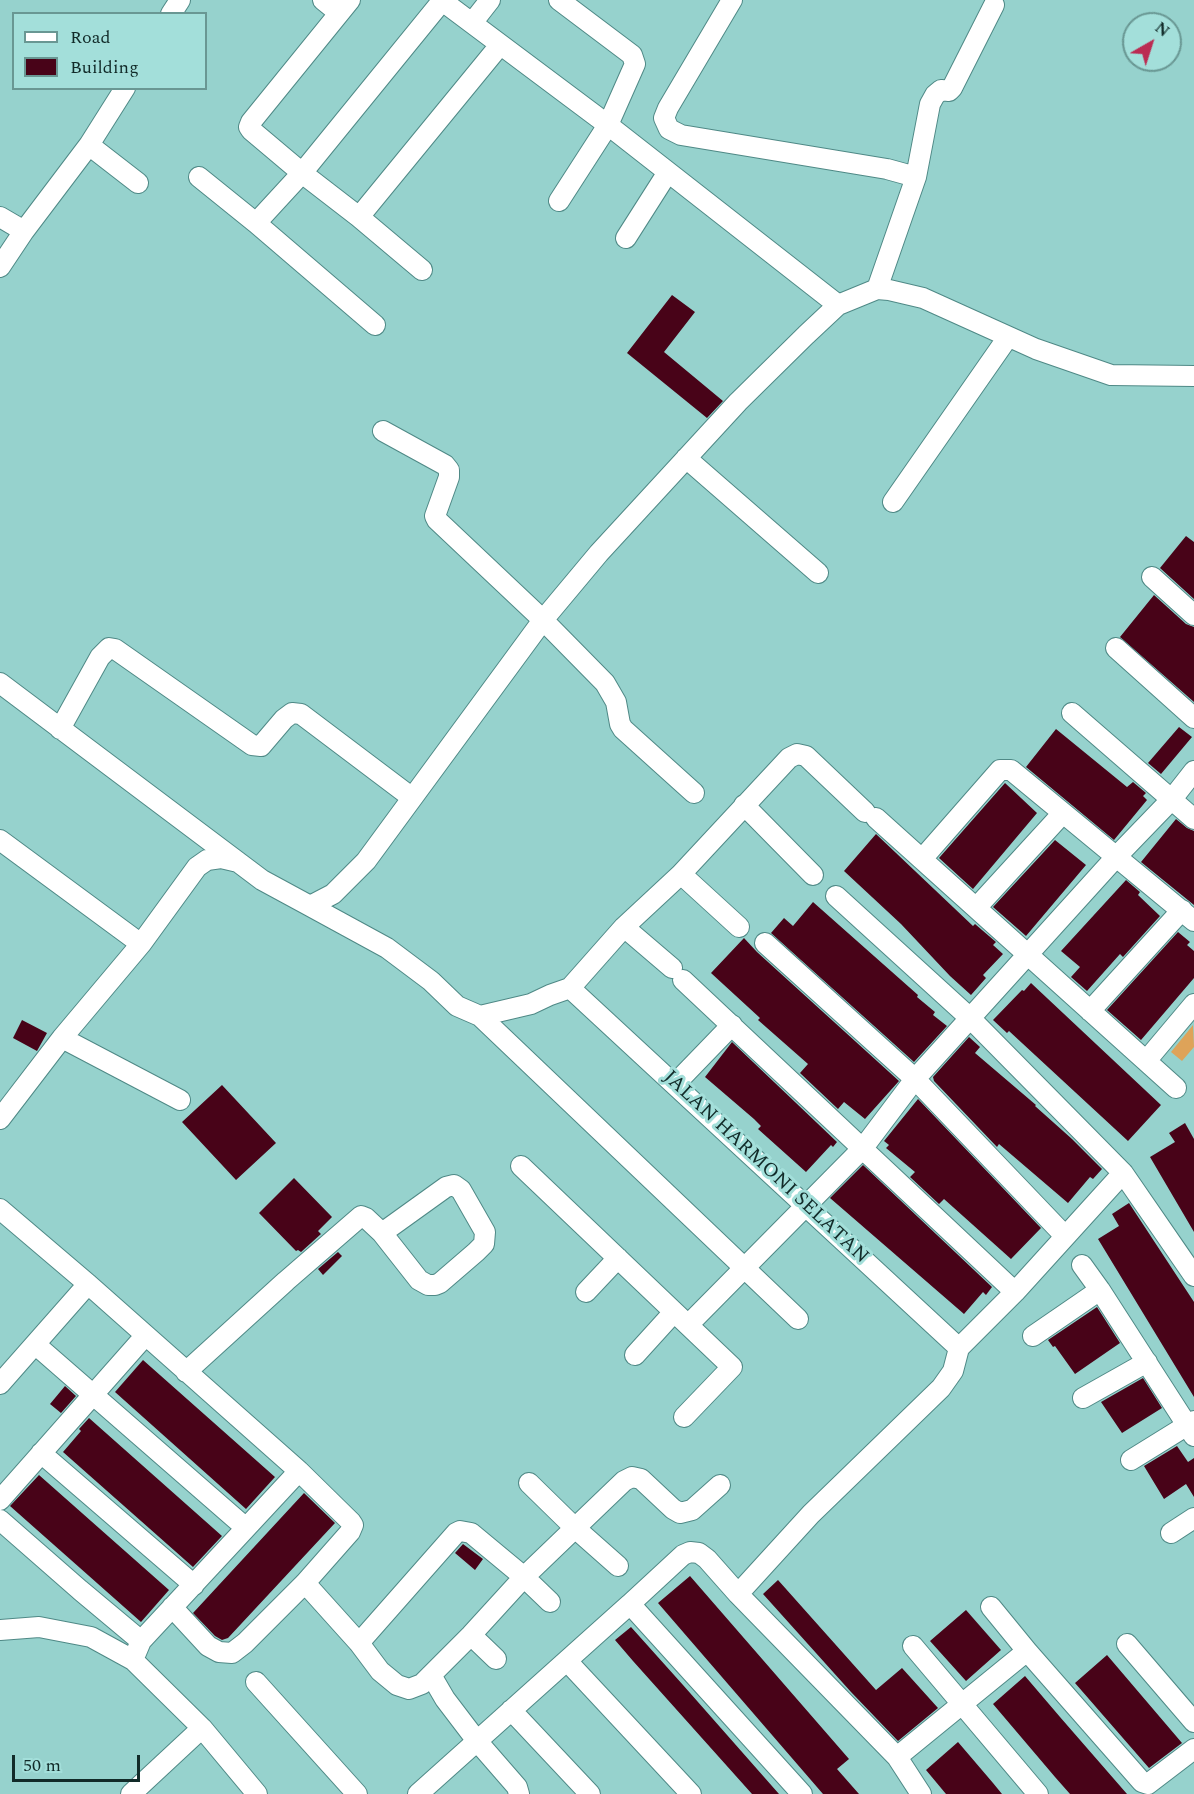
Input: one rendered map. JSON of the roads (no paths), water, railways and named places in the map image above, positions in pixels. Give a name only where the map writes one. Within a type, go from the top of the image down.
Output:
[{"type":"street","points":[[323,0],[345,7],[250,124],[250,130],[422,270]]},
{"type":"street","points":[[256,223],[302,173],[442,0],[608,125],[838,305]]},
{"type":"street","points":[[472,23],[490,0]]},
{"type":"street","points":[[559,0],[635,59],[635,69],[608,125],[559,201]]},
{"type":"street","points":[[732,0],[668,108],[664,118],[669,129],[681,135],[887,169],[916,177]]},
{"type":"street","points":[[877,289],[916,177],[930,104],[941,90],[949,91],[952,88],[991,2]]},
{"type":"street","points":[[359,217],[500,45]]},
{"type":"street","points":[[0,267],[24,231],[89,145],[124,90]]},
{"type":"street","points":[[89,145],[138,183]]},
{"type":"street","points":[[626,238],[668,172]]},
{"type":"street","points":[[199,177],[375,325]]},
{"type":"street","points":[[0,217],[24,231]]},
{"type":"street","points":[[310,906],[333,894],[360,867],[543,621],[599,553],[738,402],[838,305],[877,289],[923,298],[1008,337],[1111,375],[1194,376]]},
{"type":"street","points":[[893,502],[1008,337]]},
{"type":"street","points":[[383,431],[445,465],[449,470],[449,477],[435,516],[437,520],[605,683],[616,702],[623,729],[694,793]]},
{"type":"street","points":[[686,458],[818,573]]},
{"type":"street","points":[[1152,578],[1194,615]]},
{"type":"street","points":[[60,729],[100,657],[109,648],[115,649],[252,745],[261,746],[292,713],[301,714],[411,797]]},
{"type":"street","points":[[1116,648],[1194,718]]},
{"type":"street","points":[[3,692],[60,729],[262,880],[387,948],[431,981],[457,1006],[480,1016],[798,1319]]},
{"type":"street","points":[[1072,713],[1194,819]]},
{"type":"street","points":[[480,1016],[531,1004],[550,994],[570,988],[624,927],[681,873],[789,758],[797,754],[806,756],[1176,1088]]},
{"type":"street","points":[[922,859],[1000,770],[1011,770],[1188,916],[1090,1011]]},
{"type":"street","points":[[635,1355],[746,1267],[863,1148],[915,1079],[1116,857],[1172,800],[1194,771]]},
{"type":"street","points":[[744,805],[813,875]]},
{"type":"street","points":[[976,908],[1062,814]]},
{"type":"street","points":[[0,840],[141,944]]},
{"type":"street","points":[[4,1106],[141,944],[197,867],[207,860],[221,858],[241,863]]},
{"type":"street","points":[[681,873],[739,927]]},
{"type":"street","points":[[836,896],[970,1018],[1123,1173],[1194,1276]]},
{"type":"street","points":[[624,927],[678,974],[1015,1292]]},
{"type":"street","points":[[765,943],[915,1079],[1065,1236]]},
{"type":"street","name":"JALAN HARMONI SELATAN","points":[[570,988],[959,1348]]},
{"type":"street","points":[[1146,1061],[1194,1004]]},
{"type":"street","points":[[675,1084],[732,1025]]},
{"type":"street","points":[[62,1038],[180,1100]]},
{"type":"street","points":[[521,1166],[732,1367],[684,1417]]},
{"type":"street","points":[[738,1594],[810,1514],[941,1388],[953,1371],[959,1348],[1015,1292],[1123,1173]]},
{"type":"street","points":[[186,1372],[360,1216],[366,1218],[382,1233],[419,1280],[435,1286],[484,1244],[485,1232],[461,1190],[454,1185],[446,1187],[382,1233]]},
{"type":"street","points":[[0,1209],[299,1470],[351,1521],[350,1532],[305,1583],[232,1653],[219,1652],[208,1646],[172,1607]]},
{"type":"street","points":[[586,1292],[618,1258]]},
{"type":"street","points":[[1082,1265],[1192,1428],[1131,1460]]},
{"type":"street","points":[[0,1384],[88,1284]]},
{"type":"street","points":[[1033,1336],[1100,1290]]},
{"type":"street","points":[[0,1500],[145,1336]]},
{"type":"street","points":[[36,1345],[246,1528]]},
{"type":"street","points":[[1083,1398],[1147,1362]]},
{"type":"street","points":[[41,1453],[194,1585]]},
{"type":"street","points":[[133,1659],[141,1641],[299,1470]]},
{"type":"street","points":[[305,1583],[380,1671],[397,1685],[409,1689],[416,1688],[471,1635],[524,1577],[624,1481],[632,1476],[641,1479],[680,1513],[692,1510],[720,1485]]},
{"type":"street","points":[[530,1483],[575,1528],[618,1566]]},
{"type":"street","points":[[1171,1533],[1194,1518]]},
{"type":"street","points":[[0,1520],[141,1641]]},
{"type":"street","points":[[359,1644],[460,1531],[471,1533],[524,1577],[549,1602]]},
{"type":"street","points":[[418,1794],[683,1555],[690,1552],[699,1553],[706,1559],[897,1757],[921,1794]]},
{"type":"street","points":[[630,1604],[802,1794]]},
{"type":"street","points":[[991,1607],[1142,1782],[1148,1784],[1194,1749]]},
{"type":"street","points":[[0,1630],[39,1627],[91,1637],[133,1659],[202,1728],[257,1794]]},
{"type":"street","points":[[471,1635],[496,1659]]},
{"type":"street","points":[[1127,1644],[1194,1722]]},
{"type":"street","points":[[914,1646],[1038,1794]]},
{"type":"street","points":[[897,1757],[1027,1651]]},
{"type":"street","points":[[567,1660],[691,1794]]},
{"type":"street","points":[[431,1675],[445,1699],[477,1741],[517,1787],[519,1794]]},
{"type":"street","points":[[256,1682],[357,1794]]},
{"type":"street","points":[[511,1710],[590,1794]]},
{"type":"street","points":[[131,1794],[202,1728]]}]
